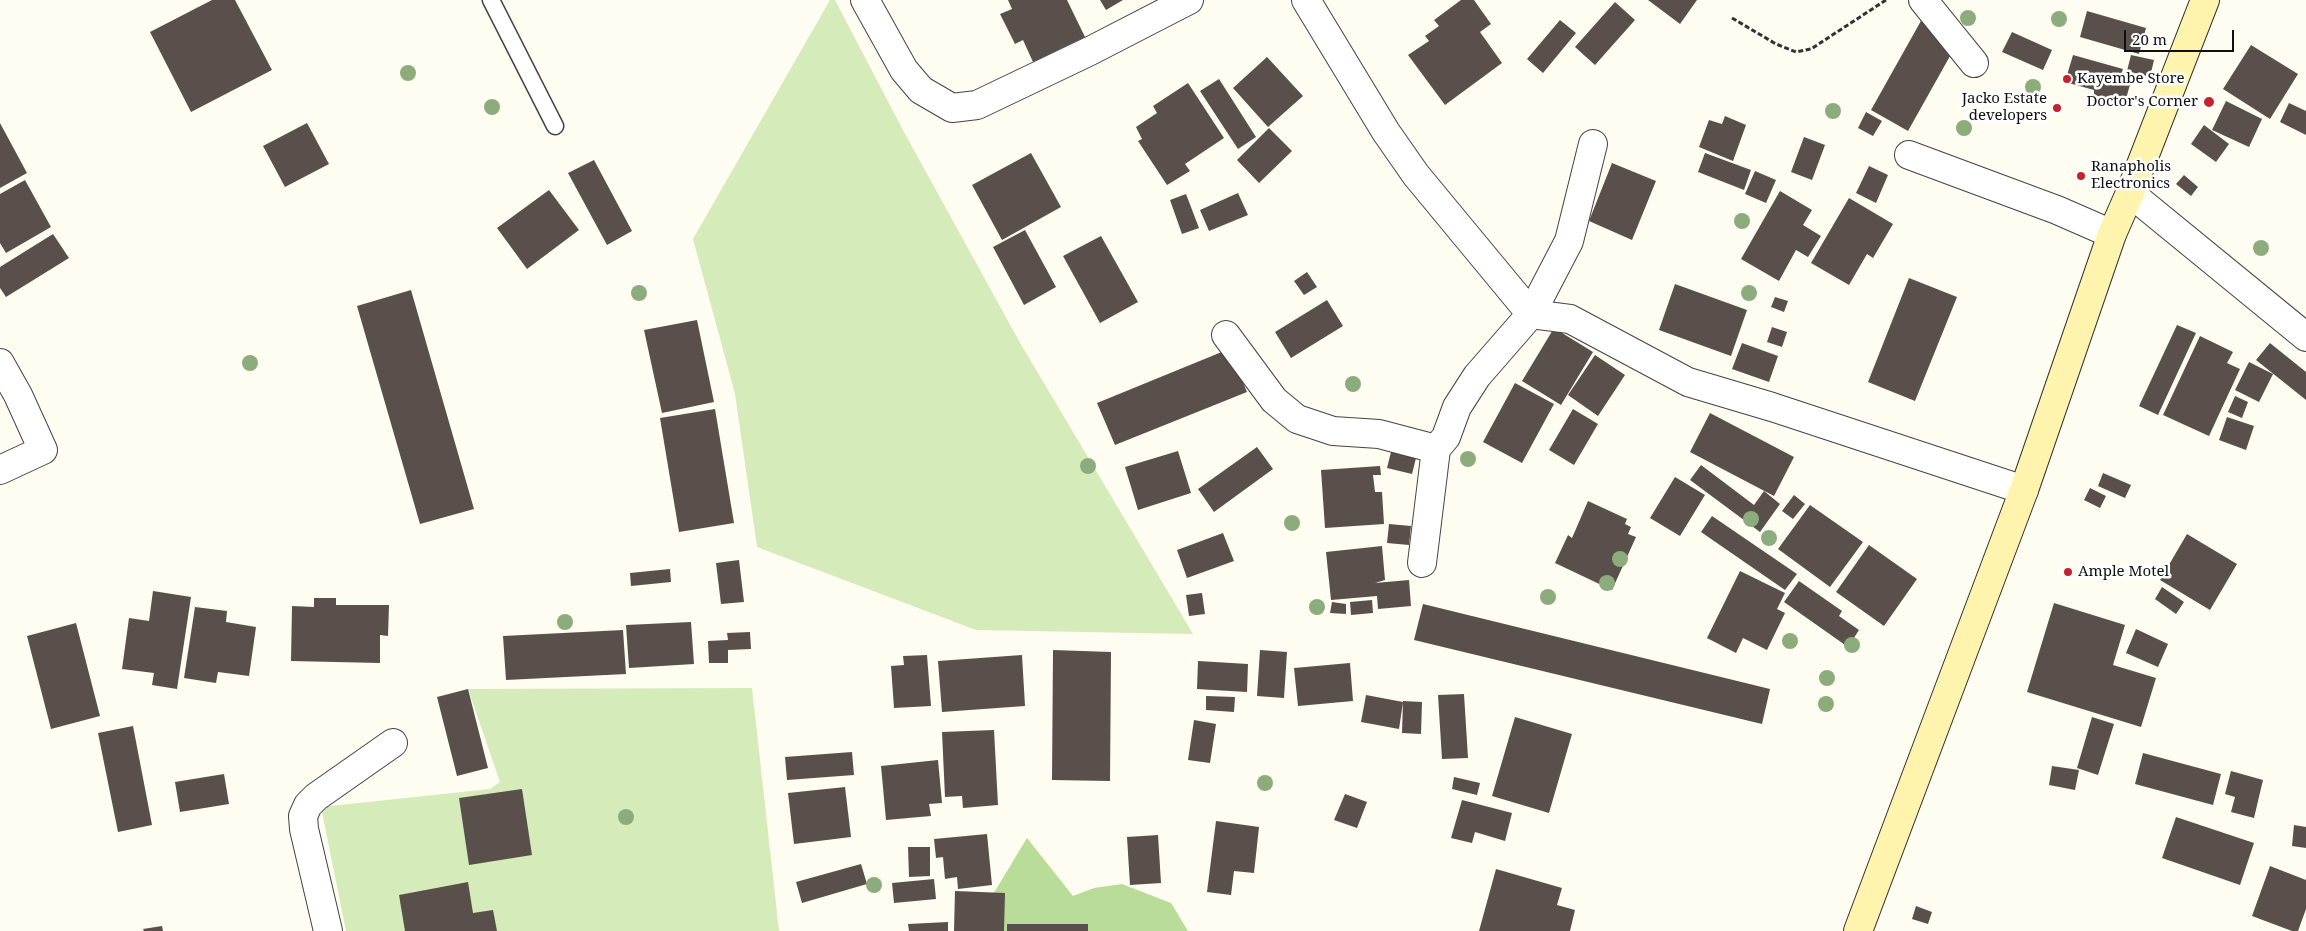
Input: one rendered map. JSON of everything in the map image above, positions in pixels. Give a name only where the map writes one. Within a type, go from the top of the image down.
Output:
[{"type":"street","points":[[865,0],[904,70],[921,90],[952,108],[977,105],[1090,51],[1189,0]]},
{"type":"street","points":[[1306,0],[1386,132],[1416,175],[1531,314],[1570,319],[1688,382],[1772,407],[2024,490]]},
{"type":"street","points":[[1923,0],[1974,63]]},
{"type":"street","points":[[1858,931],[2024,490],[2112,234],[2130,193],[2205,0]]},
{"type":"street","points":[[1422,563],[1436,449],[1446,437],[1457,407],[1478,376],[1531,314],[1569,241],[1593,144]]},
{"type":"street","points":[[1909,155],[2056,210],[2112,234]]},
{"type":"street","points":[[2130,193],[2303,328]]},
{"type":"street","points":[[1226,335],[1274,400],[1296,419],[1333,431],[1379,434],[1436,449]]},
{"type":"street","points":[[0,363],[18,395],[43,450],[0,470]]},
{"type":"street","points":[[328,931],[306,838],[304,816],[308,805],[316,797],[393,743]]},
{"type":"lane","points":[[491,0],[555,126]]},
{"type":"path","points":[[1732,18],[1776,44],[1796,52],[1811,49],[1886,0]]},
{"type":"green space","points":[[830,0],[835,0],[904,132],[1019,341],[1193,634],[976,630],[757,547],[735,394],[693,239]]},
{"type":"green space","points":[[752,688],[779,931],[346,931],[321,807],[490,789],[500,782],[468,689]]},
{"type":"green space","points":[[1027,838],[1073,896],[1094,888],[1122,884],[1171,903],[1188,931],[971,931]]},
{"type":"building","points":[[212,0],[235,0],[272,70],[191,112],[150,32]]},
{"type":"building","points":[[1008,0],[1067,0],[1085,37],[1033,62],[1023,40],[1015,44],[1000,14],[1012,9]]},
{"type":"building","points":[[1100,0],[1123,0],[1106,10]]},
{"type":"building","points":[[1461,0],[1474,0],[1491,24],[1480,32],[1502,63],[1445,105],[1408,55],[1429,41],[1425,36],[1439,26],[1434,20]]},
{"type":"building","points":[[1648,0],[1697,0],[1680,24]]},
{"type":"building","points":[[1615,2],[1635,20],[1595,65],[1575,47]]},
{"type":"building","points":[[2087,11],[2146,28],[2139,54],[2080,37]]},
{"type":"building","points":[[1922,19],[1959,40],[1908,131],[1871,110]]},
{"type":"building","points":[[1560,20],[1576,33],[1543,73],[1527,59]]},
{"type":"building","points":[[2012,32],[2052,50],[2043,70],[2002,52]]},
{"type":"building","points":[[2251,45],[2298,74],[2270,119],[2223,89]]},
{"type":"building","points":[[2073,55],[2123,69],[2121,75],[2132,77],[2126,99],[2111,95],[2109,99],[2094,95],[2094,90],[2065,82]]},
{"type":"building","points":[[2131,55],[2154,60],[2150,77],[2127,71]]},
{"type":"building","points":[[1267,57],[1303,96],[1268,127],[1233,88]]},
{"type":"building","points":[[1219,79],[1256,137],[1238,149],[1200,91]]},
{"type":"building","points":[[1188,83],[1224,138],[1185,164],[1190,171],[1167,185],[1138,141],[1142,139],[1136,127],[1157,113],[1153,106]]},
{"type":"building","points":[[2226,101],[2262,119],[2249,147],[2212,130]]},
{"type":"building","points":[[2289,103],[2306,111],[2306,135],[2280,122]]},
{"type":"building","points":[[1866,112],[1882,121],[1873,136],[1858,128]]},
{"type":"building","points":[[1725,116],[1746,125],[1733,161],[1699,147],[1709,120],[1722,124]]},
{"type":"building","points":[[0,123],[27,173],[0,188]]},
{"type":"building","points":[[307,123],[329,164],[285,187],[263,146]]},
{"type":"building","points":[[2204,125],[2229,144],[2216,162],[2191,144]]},
{"type":"building","points":[[1269,128],[1292,151],[1259,183],[1237,160]]},
{"type":"building","points":[[1804,137],[1825,145],[1812,180],[1791,172]]},
{"type":"building","points":[[1031,153],[1061,207],[1002,240],[972,185]]},
{"type":"building","points":[[1705,153],[1751,170],[1744,190],[1698,172]]},
{"type":"building","points":[[594,160],[632,231],[607,245],[568,173]]},
{"type":"building","points":[[1612,163],[1656,181],[1632,240],[1589,221]]},
{"type":"building","points":[[1869,166],[1888,175],[1876,203],[1856,193]]},
{"type":"building","points":[[1755,171],[1776,180],[1766,203],[1745,194]]},
{"type":"building","points":[[2184,175],[2198,187],[2191,196],[2176,184]]},
{"type":"building","points":[[25,180],[51,227],[6,253],[0,243],[0,194]]},
{"type":"building","points":[[549,190],[579,230],[527,269],[497,228]]},
{"type":"building","points":[[1780,191],[1812,210],[1803,225],[1821,236],[1808,257],[1796,250],[1779,281],[1741,259]]},
{"type":"building","points":[[1238,193],[1248,215],[1209,231],[1200,210]]},
{"type":"building","points":[[1186,194],[1199,228],[1182,234],[1170,200]]},
{"type":"building","points":[[1849,198],[1893,224],[1873,258],[1867,254],[1849,285],[1811,263]]},
{"type":"building","points":[[1025,230],[1056,287],[1024,305],[993,247]]},
{"type":"building","points":[[53,234],[69,258],[6,297],[0,288],[0,267]]},
{"type":"building","points":[[1101,236],[1138,302],[1100,323],[1063,256]]},
{"type":"building","points":[[1307,272],[1317,287],[1304,295],[1294,281]]},
{"type":"building","points":[[1909,278],[1957,297],[1915,401],[1868,382]]},
{"type":"building","points":[[1675,284],[1747,310],[1731,356],[1659,330]]},
{"type":"building","points":[[411,290],[474,509],[420,524],[357,306]]},
{"type":"building","points":[[1775,297],[1788,301],[1784,312],[1771,307]]},
{"type":"building","points":[[1327,300],[1343,326],[1291,358],[1275,332]]},
{"type":"building","points":[[697,320],[714,402],[662,413],[644,330]]},
{"type":"building","points":[[2177,325],[2196,333],[2158,415],[2139,406]]},
{"type":"building","points":[[1772,327],[1787,332],[1782,347],[1767,342]]},
{"type":"building","points":[[1554,328],[1593,352],[1561,405],[1522,381]]},
{"type":"building","points":[[2200,336],[2233,352],[2227,363],[2240,369],[2209,436],[2163,415]]},
{"type":"building","points":[[1742,343],[1778,356],[1769,382],[1732,369]]},
{"type":"building","points":[[2270,343],[2306,372],[2306,400],[2256,360]]},
{"type":"building","points":[[1229,349],[1247,392],[1115,445],[1097,403]]},
{"type":"building","points":[[1595,355],[1625,375],[1598,416],[1568,395]]},
{"type":"building","points":[[2249,362],[2273,374],[2259,402],[2235,390]]},
{"type":"building","points":[[1515,383],[1554,404],[1522,463],[1483,442]]},
{"type":"building","points":[[2235,396],[2248,402],[2242,418],[2228,412]]},
{"type":"building","points":[[715,409],[734,523],[679,532],[660,418]]},
{"type":"building","points":[[1573,409],[1598,424],[1574,465],[1549,450]]},
{"type":"building","points":[[1710,413],[1794,457],[1774,496],[1690,452]]},
{"type":"building","points":[[2227,417],[2254,426],[2246,450],[2219,440]]},
{"type":"building","points":[[1257,447],[1273,469],[1214,512],[1198,489]]},
{"type":"building","points":[[1392,448],[1417,454],[1412,474],[1387,468]]},
{"type":"building","points":[[1178,451],[1191,493],[1138,510],[1125,467]]},
{"type":"building","points":[[1701,465],[1754,505],[1764,491],[1780,504],[1760,532],[1690,480]]},
{"type":"building","points":[[1380,466],[1381,475],[1373,475],[1375,492],[1382,492],[1384,524],[1325,528],[1321,470]]},
{"type":"building","points":[[2103,473],[2131,485],[2125,498],[2098,486]]},
{"type":"building","points":[[1675,477],[1705,495],[1680,536],[1650,518]]},
{"type":"building","points":[[2090,488],[2106,496],[2100,508],[2084,500]]},
{"type":"building","points":[[1794,495],[1805,504],[1793,519],[1782,511]]},
{"type":"building","points":[[1588,501],[1627,519],[1625,524],[1631,527],[1628,534],[1636,537],[1612,590],[1555,563],[1568,535],[1572,538]]},
{"type":"building","points":[[1810,505],[1863,542],[1830,587],[1778,549]]},
{"type":"building","points":[[1712,516],[1797,574],[1785,590],[1701,532]]},
{"type":"building","points":[[1389,524],[1411,526],[1409,545],[1387,543]]},
{"type":"building","points":[[1223,533],[1234,561],[1187,578],[1177,550]]},
{"type":"building","points":[[2187,534],[2237,564],[2210,610],[2160,580]]},
{"type":"building","points":[[1869,545],[1917,579],[1884,626],[1836,592]]},
{"type":"building","points":[[1382,546],[1385,580],[1375,583],[1409,580],[1411,606],[1378,609],[1377,596],[1331,600],[1326,552]]},
{"type":"building","points":[[739,560],[744,602],[721,604],[716,563]]},
{"type":"building","points":[[670,569],[671,582],[631,586],[630,573]]},
{"type":"building","points":[[1740,571],[1785,593],[1777,609],[1785,613],[1767,650],[1743,638],[1736,653],[1707,638]]},
{"type":"building","points":[[1799,581],[1842,611],[1839,616],[1859,630],[1848,647],[1784,602]]},
{"type":"building","points":[[2162,587],[2184,602],[2176,614],[2155,599]]},
{"type":"building","points":[[153,591],[191,597],[177,689],[152,685],[154,673],[122,669],[129,618],[149,621]]},
{"type":"building","points":[[1202,593],[1205,614],[1189,616],[1186,595]]},
{"type":"building","points":[[314,598],[336,598],[336,605],[389,605],[388,636],[380,635],[380,663],[291,661],[292,606],[314,607]]},
{"type":"building","points":[[1372,600],[1373,613],[1351,615],[1350,602]]},
{"type":"building","points":[[1332,602],[1346,604],[1346,614],[1330,613]]},
{"type":"building","points":[[2054,603],[2125,625],[2113,665],[2156,678],[2141,727],[2027,692]]},
{"type":"building","points":[[1423,604],[1770,689],[1762,724],[1414,640]]},
{"type":"building","points":[[195,607],[227,611],[226,622],[256,627],[249,676],[218,672],[216,683],[184,678]]},
{"type":"building","points":[[691,622],[694,664],[629,668],[626,625]]},
{"type":"building","points":[[76,623],[100,716],[51,729],[27,636]]},
{"type":"building","points":[[2136,629],[2168,644],[2158,667],[2126,653]]},
{"type":"building","points":[[623,630],[626,674],[506,680],[503,636]]},
{"type":"building","points":[[750,632],[751,649],[728,650],[728,663],[709,663],[708,641],[728,640],[727,633]]},
{"type":"building","points":[[1053,650],[1111,652],[1110,781],[1052,780]]},
{"type":"building","points":[[1260,650],[1287,652],[1284,698],[1257,696]]},
{"type":"building","points":[[927,655],[931,706],[894,708],[891,666],[904,665],[903,656]]},
{"type":"building","points":[[1022,655],[1025,706],[942,712],[938,661]]},
{"type":"building","points":[[1198,661],[1248,664],[1247,692],[1197,689]]},
{"type":"building","points":[[1350,663],[1353,701],[1298,706],[1294,668]]},
{"type":"building","points":[[468,689],[488,768],[457,776],[437,697]]},
{"type":"building","points":[[1464,694],[1468,758],[1442,759],[1438,695]]},
{"type":"building","points":[[1366,695],[1403,702],[1399,729],[1361,722]]},
{"type":"building","points":[[1206,696],[1235,697],[1234,712],[1206,710]]},
{"type":"building","points":[[1403,701],[1422,702],[1421,734],[1402,733]]},
{"type":"building","points":[[1515,717],[1572,734],[1549,813],[1492,796]]},
{"type":"building","points":[[2092,717],[2114,724],[2098,775],[2077,768]]},
{"type":"building","points":[[1194,720],[1216,724],[1210,763],[1188,760]]},
{"type":"building","points":[[133,726],[152,825],[118,832],[98,733]]},
{"type":"building","points":[[994,730],[998,805],[963,808],[962,796],[945,797],[942,732]]},
{"type":"building","points":[[852,752],[854,775],[787,780],[785,757]]},
{"type":"building","points":[[2143,753],[2221,774],[2213,805],[2135,784]]},
{"type":"building","points":[[938,760],[942,803],[929,804],[931,816],[886,820],[881,766]]},
{"type":"building","points":[[2052,766],[2079,770],[2075,790],[2049,785]]},
{"type":"building","points":[[2231,771],[2263,780],[2254,818],[2231,812],[2235,797],[2225,794]]},
{"type":"building","points":[[224,774],[229,804],[180,812],[175,782]]},
{"type":"building","points":[[1454,777],[1480,783],[1477,795],[1452,789]]},
{"type":"building","points":[[845,787],[851,837],[794,844],[788,793]]},
{"type":"building","points":[[522,789],[532,855],[469,865],[459,798]]},
{"type":"building","points":[[1345,794],[1367,802],[1357,828],[1334,820]]},
{"type":"building","points":[[1462,800],[1512,813],[1505,841],[1475,832],[1472,843],[1451,838]]},
{"type":"building","points":[[2176,817],[2254,843],[2240,885],[2162,858]]},
{"type":"building","points":[[1216,821],[1259,827],[1254,873],[1234,871],[1231,895],[1207,892]]},
{"type":"building","points":[[2294,825],[2306,827],[2306,848],[2292,846]]},
{"type":"building","points":[[987,834],[992,885],[958,889],[957,877],[945,879],[943,857],[936,858],[934,839]]},
{"type":"building","points":[[1158,835],[1161,883],[1130,885],[1127,837]]},
{"type":"building","points":[[908,847],[930,847],[930,876],[909,877]]},
{"type":"building","points":[[861,864],[867,884],[802,903],[796,882]]},
{"type":"building","points":[[2270,866],[2306,880],[2306,909],[2298,931],[2292,931],[2252,916]]},
{"type":"building","points":[[1496,869],[1562,888],[1557,905],[1575,910],[1570,931],[1479,931]]},
{"type":"building","points":[[934,879],[936,899],[894,903],[892,883]]},
{"type":"building","points":[[468,882],[473,913],[493,910],[497,931],[405,931],[399,895]]},
{"type":"building","points":[[955,891],[1005,893],[1004,931],[954,931]]},
{"type":"building","points":[[1916,906],[1932,912],[1928,924],[1912,919]]},
{"type":"building","points":[[948,922],[948,931],[909,931],[908,924]]},
{"type":"building","points":[[1007,924],[1088,924],[1088,931],[1007,931]]},
{"type":"building","points":[[162,926],[163,931],[144,931],[143,929]]},
{"type":"place","name":"Kayembe Store","points":[[2067,79]]},
{"type":"place","name":"Doctor's Corner","points":[[2209,102]]},
{"type":"place","name":"Jacko Estate developers","points":[[2057,108]]},
{"type":"place","name":"Ranapholis Electronics","points":[[2081,176]]},
{"type":"place","name":"Ample Motel","points":[[2068,572]]}]
